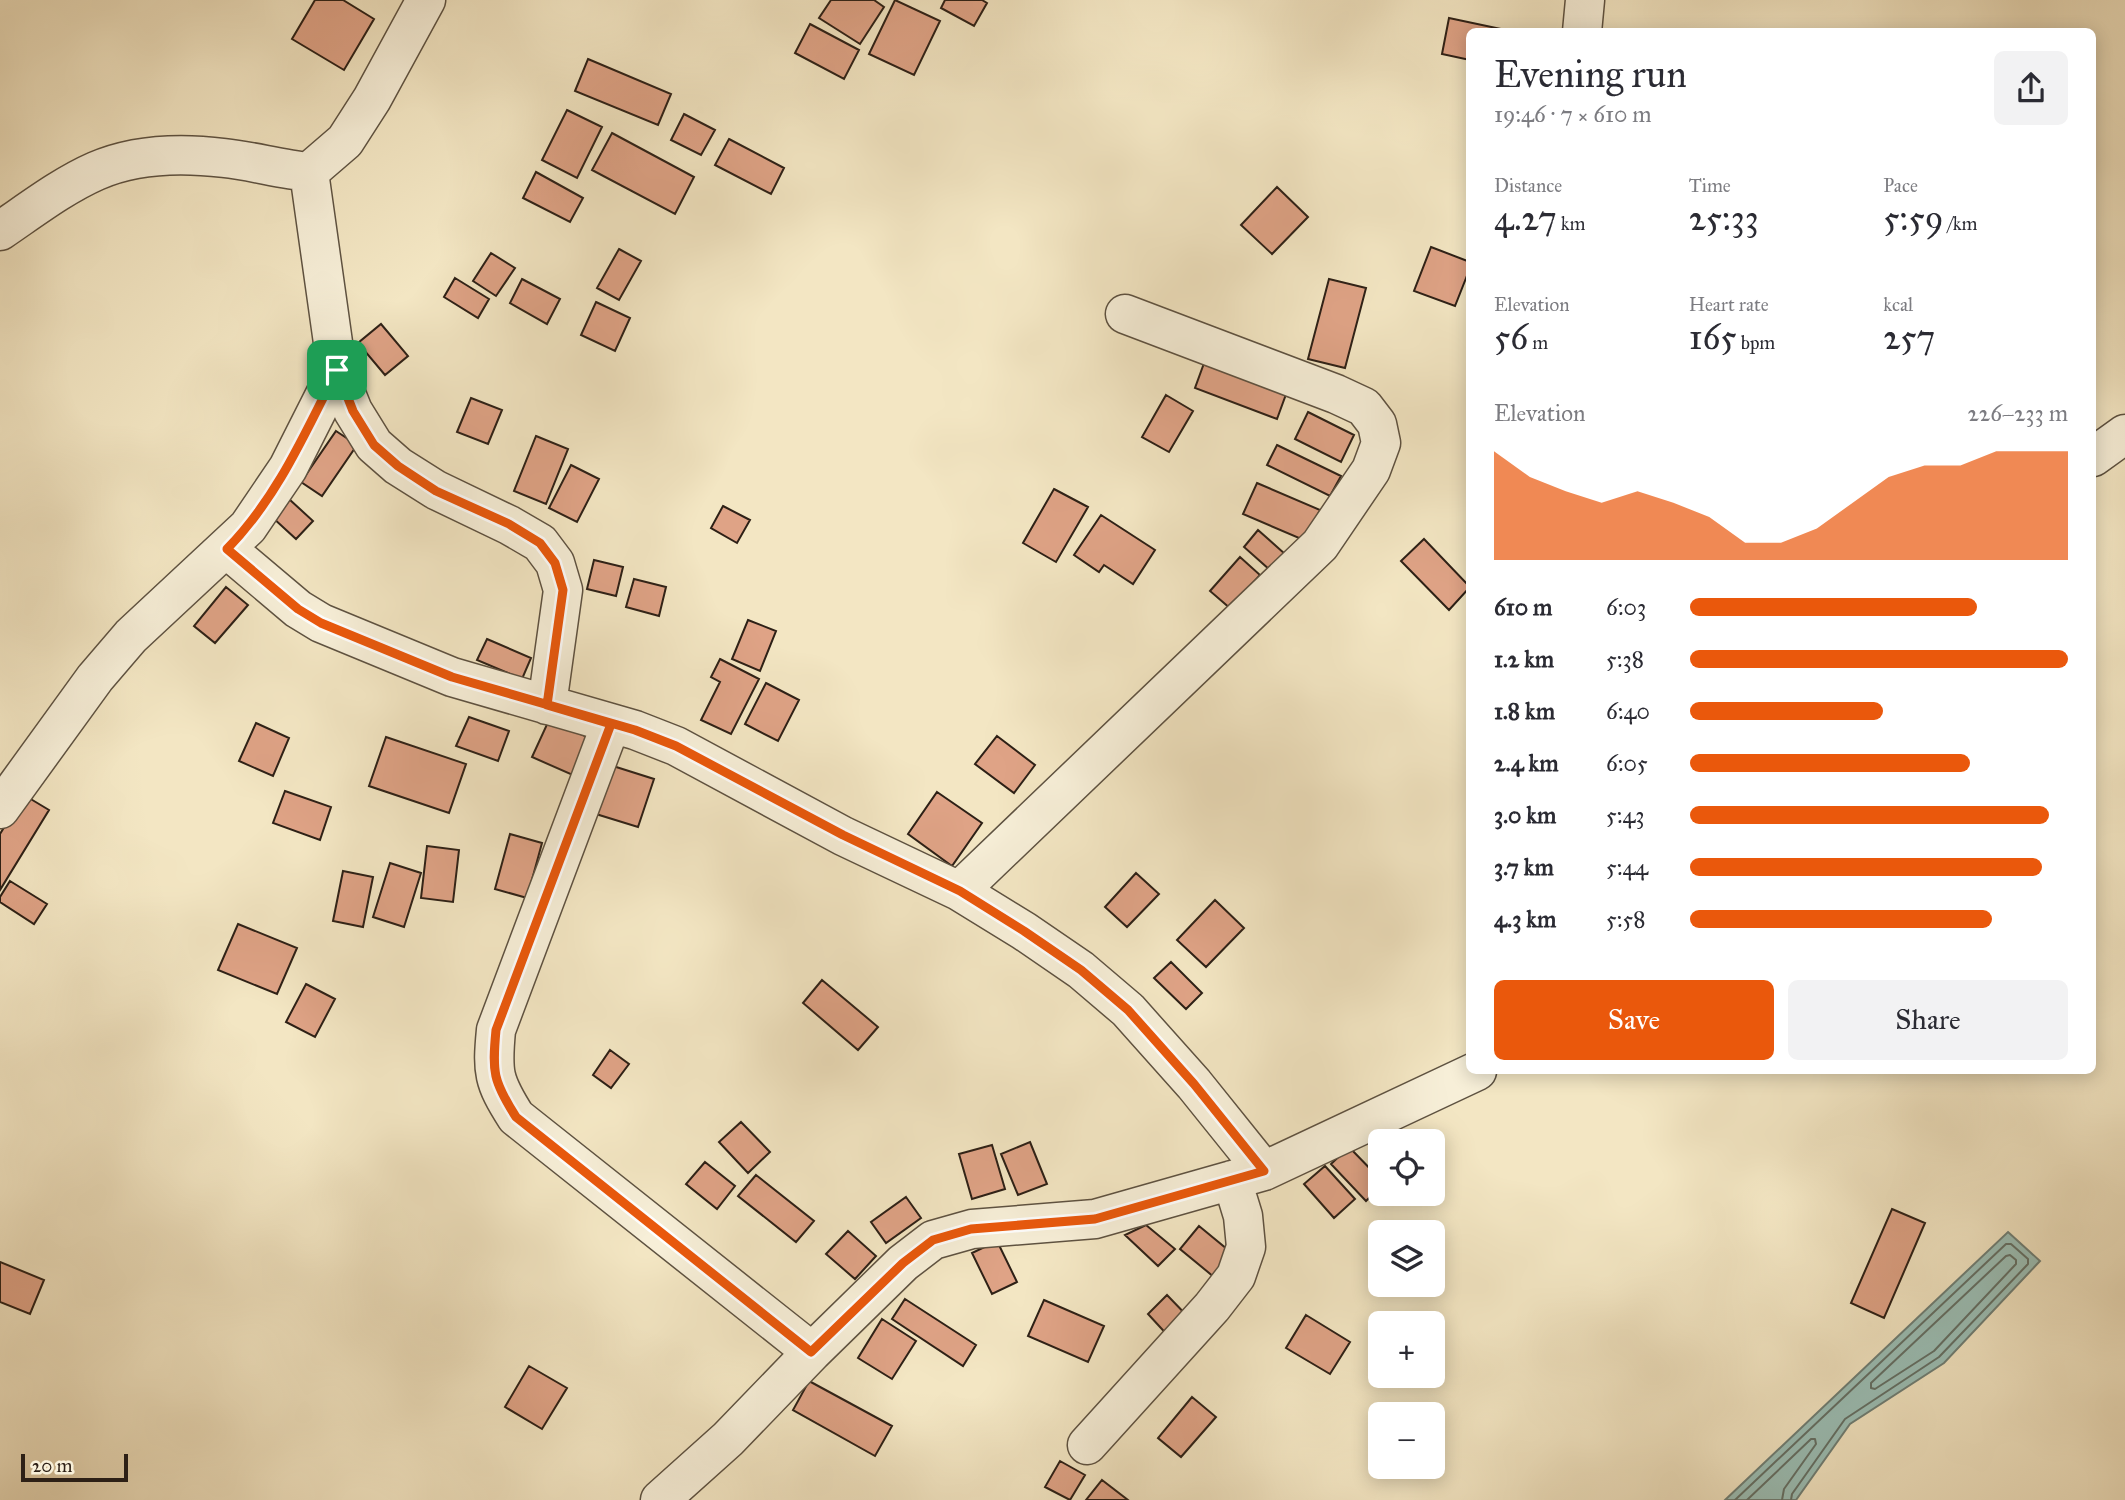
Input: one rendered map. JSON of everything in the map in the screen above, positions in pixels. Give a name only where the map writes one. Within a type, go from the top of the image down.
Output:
[{"type":"street","points":[[0,231],[98,170],[136,160],[176,155],[225,158],[282,170],[309,172],[345,141],[372,99],[426,0]]},
{"type":"street","points":[[1582,28],[1585,0]]},
{"type":"street","points":[[309,172],[337,370],[353,411],[374,445],[398,466],[436,491],[509,524],[540,543],[555,563],[563,590],[547,705]]},
{"type":"street","points":[[960,891],[1320,545],[1371,470],[1381,443],[1377,424],[1364,407],[1125,314]]},
{"type":"street","points":[[0,809],[95,678],[131,636],[248,527],[288,468],[337,370]]},
{"type":"street","points":[[2096,455],[2125,434]]},
{"type":"street","points":[[227,549],[298,609],[321,623],[452,677],[676,746],[843,835],[960,891],[1081,970],[1128,1010],[1194,1084],[1248,1176],[1243,1216],[1246,1247],[1236,1276],[1212,1307],[1087,1445]]},
{"type":"street","points":[[611,724],[496,1030],[493,1061],[498,1090],[516,1117],[811,1352]]},
{"type":"street","points":[[660,1500],[728,1439],[811,1352],[903,1263],[933,1240],[971,1229],[1095,1219],[1248,1176],[1471,1074]]},
{"type":"water","points":[[2008,1232],[2040,1261],[1944,1363],[1850,1424],[1796,1500],[1725,1500]]},
{"type":"building","points":[[315,0],[343,0],[374,19],[344,70],[292,39]]},
{"type":"building","points":[[831,0],[874,0],[884,7],[860,44],[819,18]]},
{"type":"building","points":[[895,0],[940,21],[914,75],[869,54]]},
{"type":"building","points":[[945,0],[982,0],[987,3],[974,26],[941,8]]},
{"type":"building","points":[[1449,18],[1496,28],[1466,28],[1466,59],[1442,54]]},
{"type":"building","points":[[810,24],[859,50],[844,79],[795,53]]},
{"type":"building","points":[[588,59],[671,94],[658,125],[575,91]]},
{"type":"building","points":[[567,110],[602,127],[577,178],[542,160]]},
{"type":"building","points":[[684,114],[715,130],[701,155],[671,140]]},
{"type":"building","points":[[612,133],[694,177],[675,214],[592,170]]},
{"type":"building","points":[[729,139],[784,168],[771,194],[715,165]]},
{"type":"building","points":[[536,172],[583,198],[570,222],[523,198]]},
{"type":"building","points":[[1277,187],[1308,217],[1272,254],[1241,225]]},
{"type":"building","points":[[1431,247],[1466,260],[1466,278],[1455,306],[1414,291]]},
{"type":"building","points":[[619,249],[641,261],[619,300],[597,288]]},
{"type":"building","points":[[491,253],[515,268],[496,296],[473,281]]},
{"type":"building","points":[[455,278],[489,299],[478,318],[444,297]]},
{"type":"building","points":[[522,279],[560,299],[547,324],[510,303]]},
{"type":"building","points":[[1329,279],[1366,288],[1345,368],[1308,359]]},
{"type":"building","points":[[596,302],[630,318],[615,351],[581,335]]},
{"type":"building","points":[[381,324],[408,356],[385,375],[358,343]]},
{"type":"building","points":[[1207,355],[1289,386],[1277,419],[1195,388]]},
{"type":"building","points":[[1166,395],[1193,411],[1169,452],[1142,437]]},
{"type":"building","points":[[471,398],[502,410],[488,444],[457,432]]},
{"type":"building","points":[[1308,412],[1354,435],[1341,462],[1295,439]]},
{"type":"building","points":[[336,431],[357,445],[322,496],[301,482]]},
{"type":"building","points":[[536,436],[568,449],[546,504],[514,491]]},
{"type":"building","points":[[1277,445],[1341,476],[1330,496],[1267,465]]},
{"type":"building","points":[[571,465],[599,479],[577,522],[549,508]]},
{"type":"building","points":[[1257,483],[1320,510],[1306,541],[1243,514]]},
{"type":"building","points":[[1054,489],[1088,507],[1056,562],[1023,543]]},
{"type":"building","points":[[289,499],[313,521],[296,539],[272,517]]},
{"type":"building","points":[[723,506],[750,520],[737,543],[711,528]]},
{"type":"building","points":[[1101,515],[1155,550],[1133,584],[1104,565],[1099,572],[1074,555]]},
{"type":"building","points":[[1258,530],[1285,554],[1270,570],[1244,547]]},
{"type":"building","points":[[1424,539],[1466,583],[1466,591],[1449,610],[1401,561]]},
{"type":"building","points":[[1240,557],[1260,575],[1231,609],[1210,591]]},
{"type":"building","points":[[594,560],[623,567],[616,596],[587,589]]},
{"type":"building","points":[[634,579],[666,587],[659,616],[626,607]]},
{"type":"building","points":[[226,587],[248,605],[215,643],[194,626]]},
{"type":"building","points":[[748,620],[776,631],[760,671],[732,659]]},
{"type":"building","points":[[487,639],[531,658],[522,679],[477,660]]},
{"type":"building","points":[[720,659],[759,679],[731,734],[701,720],[720,682],[711,677]]},
{"type":"building","points":[[766,683],[799,700],[778,741],[745,724]]},
{"type":"building","points":[[469,717],[509,731],[498,761],[456,746]]},
{"type":"building","points":[[549,720],[592,739],[575,776],[532,757]]},
{"type":"building","points":[[256,723],[289,738],[273,776],[239,761]]},
{"type":"building","points":[[997,736],[1035,765],[1014,793],[975,764]]},
{"type":"building","points":[[386,737],[466,764],[449,813],[369,786]]},
{"type":"building","points":[[613,766],[654,779],[638,827],[596,814]]},
{"type":"building","points":[[285,791],[331,807],[320,840],[273,823]]},
{"type":"building","points":[[937,792],[982,823],[952,866],[908,834]]},
{"type":"building","points":[[24,795],[49,810],[0,890],[0,834]]},
{"type":"building","points":[[510,834],[542,843],[527,898],[495,889]]},
{"type":"building","points":[[427,846],[459,850],[453,902],[421,898]]},
{"type":"building","points":[[390,863],[421,873],[404,927],[373,917]]},
{"type":"building","points":[[343,871],[373,877],[363,927],[333,921]]},
{"type":"building","points":[[1136,873],[1159,894],[1127,927],[1105,907]]},
{"type":"building","points":[[10,881],[47,904],[34,924],[0,902],[0,897]]},
{"type":"building","points":[[1215,900],[1244,928],[1206,967],[1177,940]]},
{"type":"building","points":[[238,924],[297,948],[277,994],[218,970]]},
{"type":"building","points":[[1171,962],[1202,993],[1186,1009],[1154,978]]},
{"type":"building","points":[[822,980],[878,1027],[858,1050],[803,1003]]},
{"type":"building","points":[[306,984],[335,999],[315,1037],[286,1022]]},
{"type":"building","points":[[610,1050],[629,1064],[611,1088],[593,1075]]},
{"type":"building","points":[[741,1122],[770,1152],[748,1173],[719,1142]]},
{"type":"building","points":[[1030,1142],[1047,1184],[1018,1195],[1001,1154]]},
{"type":"building","points":[[992,1145],[1005,1189],[972,1199],[959,1154]]},
{"type":"building","points":[[1349,1147],[1368,1167],[1366,1201],[1331,1164]]},
{"type":"building","points":[[705,1162],[735,1186],[717,1209],[686,1184]]},
{"type":"building","points":[[1325,1166],[1355,1199],[1334,1218],[1304,1184]]},
{"type":"building","points":[[756,1175],[814,1221],[796,1242],[738,1196]]},
{"type":"building","points":[[906,1197],[921,1218],[886,1243],[871,1222]]},
{"type":"building","points":[[1892,1209],[1925,1223],[1884,1318],[1851,1303]]},
{"type":"building","points":[[1146,1225],[1175,1249],[1158,1266],[1125,1235]]},
{"type":"building","points":[[1199,1226],[1239,1259],[1220,1282],[1180,1249]]},
{"type":"building","points":[[848,1231],[876,1256],[855,1279],[826,1254]]},
{"type":"building","points":[[997,1241],[1017,1282],[992,1294],[972,1253]]},
{"type":"building","points":[[0,1262],[44,1280],[30,1314],[0,1302]]},
{"type":"building","points":[[1167,1295],[1193,1322],[1172,1340],[1148,1314]]},
{"type":"building","points":[[905,1299],[976,1345],[963,1366],[892,1319]]},
{"type":"building","points":[[1044,1300],[1104,1326],[1088,1362],[1028,1336]]},
{"type":"building","points":[[1306,1315],[1350,1342],[1330,1374],[1286,1348]]},
{"type":"building","points":[[882,1319],[916,1341],[892,1379],[858,1358]]},
{"type":"building","points":[[529,1366],[567,1388],[542,1429],[505,1407]]},
{"type":"building","points":[[809,1381],[892,1426],[875,1456],[793,1410]]},
{"type":"building","points":[[1192,1397],[1216,1417],[1181,1457],[1158,1438]]},
{"type":"building","points":[[1060,1461],[1085,1475],[1070,1500],[1045,1487]]},
{"type":"building","points":[[1102,1480],[1128,1500],[1086,1500]]},
{"type":"route","points":[[337,370],[288,468],[248,527],[227,549],[298,609],[321,623],[452,677],[547,705],[635,730],[676,746],[843,835],[960,891],[1081,970],[1128,1010],[1194,1084],[1264,1171],[1095,1219],[971,1229],[933,1240],[903,1263],[811,1352],[516,1117],[498,1090],[493,1061],[496,1030],[611,724],[547,705],[563,590],[555,563],[540,543],[509,524],[436,491],[398,466],[374,445],[353,411],[337,370]]}]
